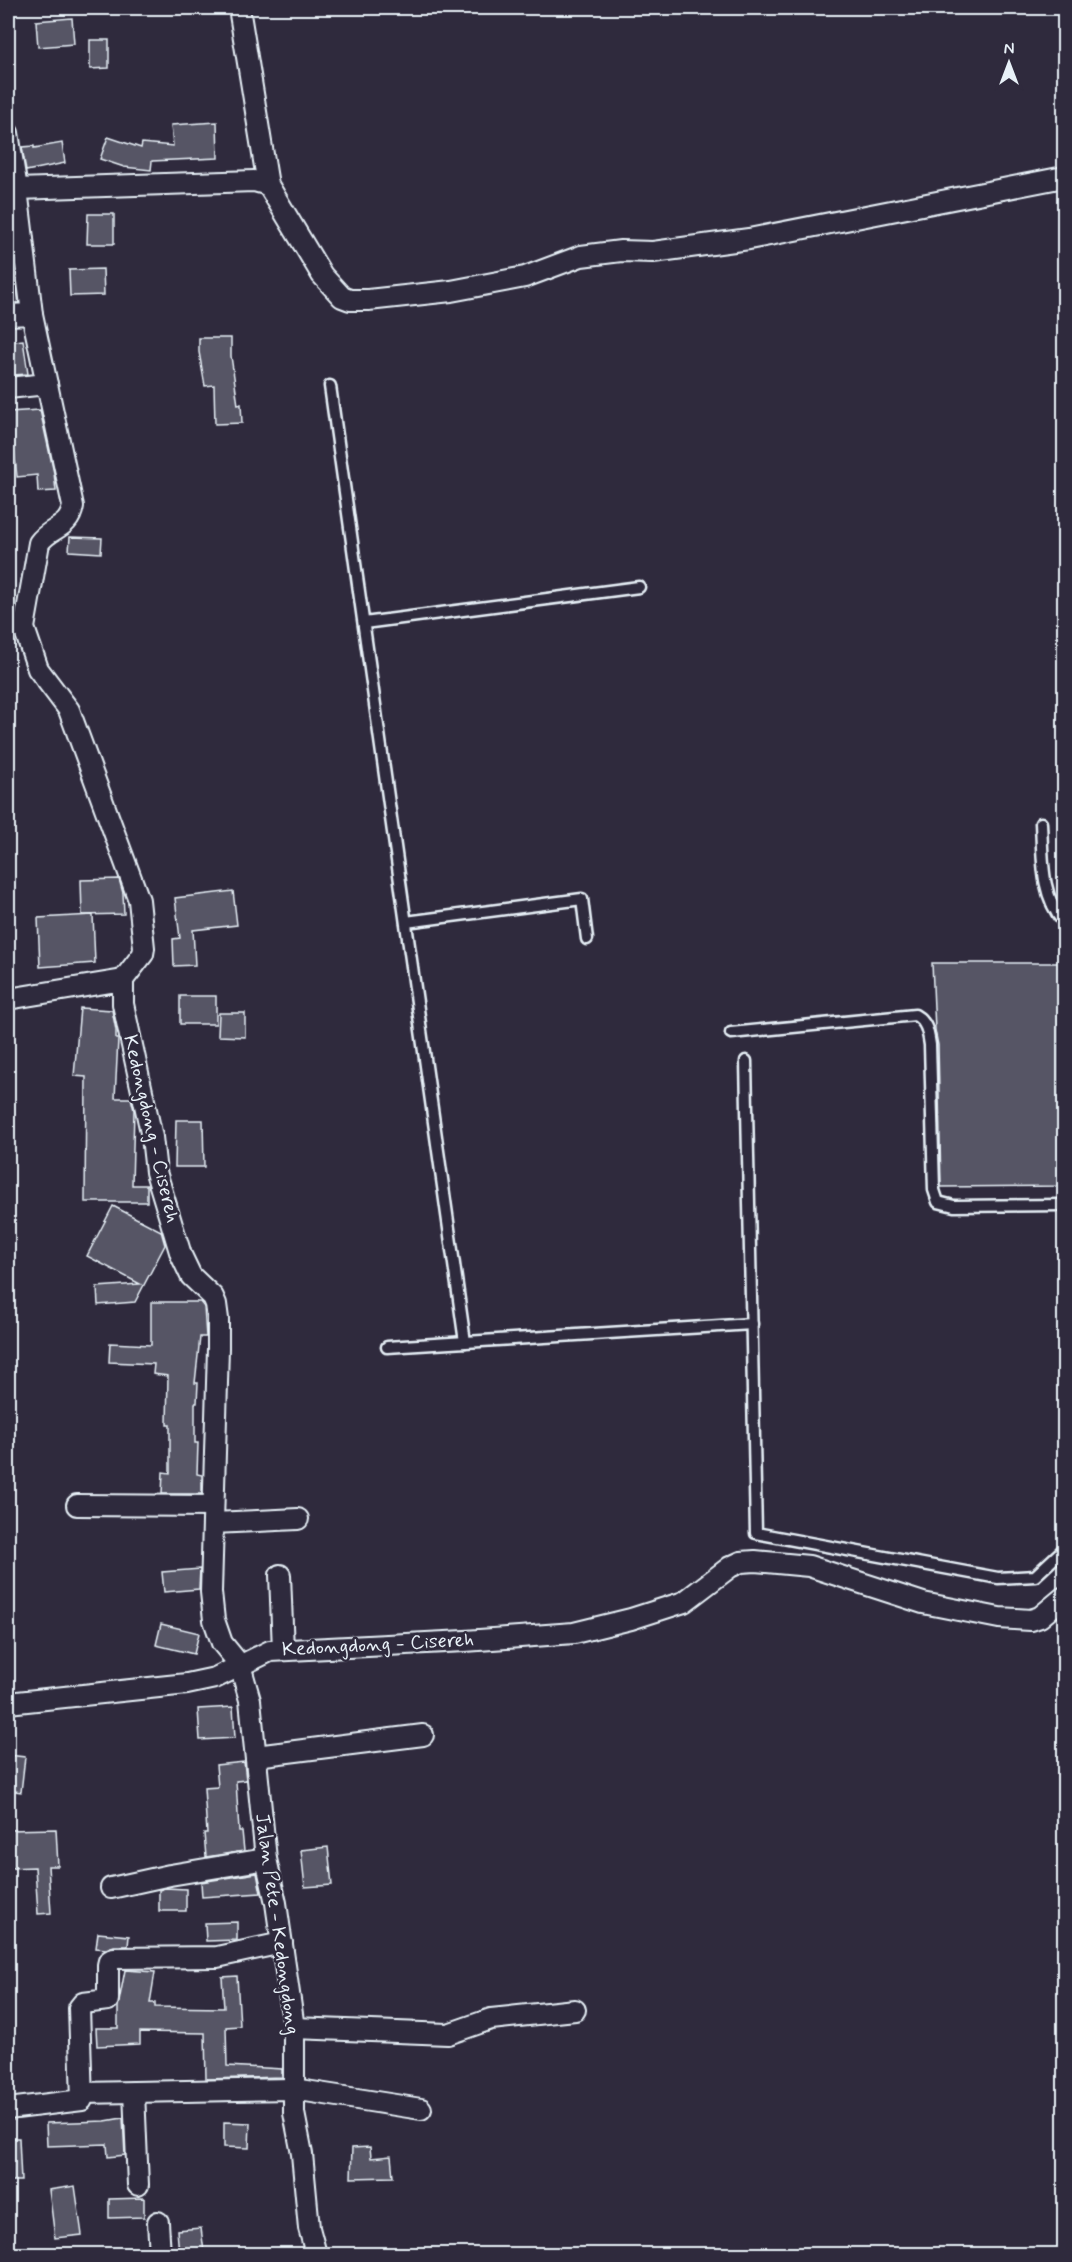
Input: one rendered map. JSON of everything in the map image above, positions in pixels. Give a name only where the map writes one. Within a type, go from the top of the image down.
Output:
[{"type":"street","points":[[239,8],[268,185],[322,275],[342,297],[350,300],[451,291],[525,277],[581,256],[621,251],[653,252],[749,239],[1065,177]]},
{"type":"street","points":[[8,134],[32,314],[73,506],[66,523],[45,535],[39,543],[24,628],[38,669],[69,710],[139,900],[144,948],[143,954],[123,980],[8,999]]},
{"type":"street","points":[[17,189],[254,181],[268,185]]},
{"type":"street","points":[[8,315],[32,314]]},
{"type":"street","points":[[8,388],[47,384]]},
{"type":"street","name":"Kedongdong - Cisereh","points":[[123,980],[123,1004],[152,1137],[156,1172],[181,1255],[191,1276],[213,1297],[217,1311],[211,1592],[214,1620],[222,1642],[240,1665],[270,1651],[574,1633],[631,1619],[684,1602],[730,1567],[741,1562],[755,1561],[809,1566],[923,1603],[999,1618],[1031,1620],[1040,1617],[1065,1597]]},
{"type":"street","points":[[77,1505],[298,1519]]},
{"type":"street","points":[[280,1575],[283,1650]]},
{"type":"street","points":[[8,1702],[187,1684],[215,1678],[240,1665]]},
{"type":"street","name":"Jalan Pete - Kedongdong","points":[[240,1665],[250,1700],[266,1859],[282,1943],[294,2028],[293,2089],[309,2228],[316,2254]]},
{"type":"street","points":[[256,1756],[423,1735]]},
{"type":"street","points":[[111,1888],[170,1875],[266,1859]]},
{"type":"street","points":[[8,2109],[82,2100],[79,2008],[83,2003],[108,2000],[109,1961],[114,1958],[217,1957],[282,1943]]},
{"type":"street","points":[[294,2028],[448,2034],[491,2019],[575,2010]]},
{"type":"street","points":[[82,2093],[293,2089],[421,2109]]},
{"type":"street","points":[[134,2092],[138,2185]]},
{"type":"street","points":[[158,2222],[160,2254]]},
{"type":"lane","points":[[330,386],[465,1342]]},
{"type":"lane","points":[[364,623],[639,587]]},
{"type":"lane","points":[[1041,823],[1044,882],[1057,915],[1065,923]]},
{"type":"lane","points":[[406,922],[582,899],[587,939]]},
{"type":"lane","points":[[731,1033],[915,1015],[927,1028],[930,1045],[934,1190],[938,1202],[954,1206],[1065,1205]]},
{"type":"lane","points":[[746,1061],[756,1533],[998,1578],[1035,1576],[1065,1549]]},
{"type":"lane","points":[[387,1347],[752,1324]]},
{"type":"building","points":[[72,18],[74,44],[38,47],[36,21]]},
{"type":"building","points":[[90,40],[109,40],[109,68],[90,69]]},
{"type":"building","points":[[217,122],[218,158],[152,161],[151,170],[124,167],[100,159],[108,137],[141,148],[142,143],[173,146],[171,125]]},
{"type":"building","points":[[62,143],[65,163],[26,171],[22,147],[34,146],[34,148]]},
{"type":"building","points":[[88,214],[114,214],[114,244],[87,244]]},
{"type":"building","points":[[103,269],[104,295],[70,296],[69,270]]},
{"type":"building","points":[[16,280],[19,303],[8,303],[8,281]]},
{"type":"building","points":[[199,338],[231,338],[231,356],[238,405],[241,404],[242,423],[215,424],[214,385],[205,386]]},
{"type":"building","points":[[23,340],[28,374],[13,375],[8,342]]},
{"type":"building","points":[[40,410],[56,491],[38,492],[37,475],[17,477],[12,430],[8,430],[8,412]]},
{"type":"building","points":[[70,537],[102,538],[101,553],[69,551]]},
{"type":"building","points":[[119,879],[123,893],[124,914],[82,915],[81,880]]},
{"type":"building","points":[[233,891],[237,925],[193,930],[195,965],[174,966],[173,939],[180,938],[175,898]]},
{"type":"building","points":[[93,915],[95,963],[40,967],[38,918]]},
{"type":"building","points":[[932,963],[1065,963],[1065,1186],[941,1187],[938,1045],[935,1030]]},
{"type":"building","points":[[180,996],[216,996],[216,1024],[180,1024]]},
{"type":"building","points":[[80,1008],[112,1010],[116,1039],[118,1039],[115,1098],[131,1098],[134,1110],[132,1185],[147,1185],[147,1202],[85,1202],[86,1077],[74,1076]]},
{"type":"building","points":[[219,1013],[245,1013],[245,1037],[218,1036]]},
{"type":"building","points":[[176,1120],[203,1120],[204,1167],[175,1167]]},
{"type":"building","points":[[113,1206],[161,1231],[165,1245],[135,1302],[98,1305],[97,1287],[140,1284],[87,1256]]},
{"type":"building","points":[[151,1302],[200,1302],[204,1307],[206,1337],[200,1337],[195,1383],[198,1383],[197,1403],[195,1403],[195,1443],[198,1443],[197,1474],[202,1475],[202,1494],[162,1494],[163,1472],[170,1473],[170,1425],[167,1425],[168,1376],[153,1374],[154,1364],[109,1362],[110,1343],[151,1345]]},
{"type":"building","points":[[200,1569],[199,1589],[164,1592],[162,1572]]},
{"type":"building","points":[[161,1624],[199,1633],[194,1654],[156,1645]]},
{"type":"building","points":[[233,1707],[235,1738],[200,1740],[198,1709]]},
{"type":"building","points":[[8,1755],[25,1757],[21,1792],[8,1790]]},
{"type":"building","points":[[244,1762],[246,1780],[236,1781],[239,1831],[242,1831],[244,1851],[206,1857],[204,1788],[218,1787],[216,1765]]},
{"type":"building","points":[[56,1829],[58,1866],[48,1866],[51,1913],[38,1914],[35,1867],[8,1868],[8,1830]]},
{"type":"building","points":[[328,1847],[332,1885],[305,1887],[301,1850]]},
{"type":"building","points":[[257,1873],[261,1893],[202,1897],[201,1882]]},
{"type":"building","points":[[186,1889],[186,1911],[159,1911],[159,1890]]},
{"type":"building","points":[[237,1922],[237,1940],[206,1941],[205,1923]]},
{"type":"building","points":[[98,1933],[129,1936],[128,1946],[96,1948]]},
{"type":"building","points":[[125,1970],[155,1972],[150,2003],[155,2003],[155,2007],[224,2008],[222,1977],[237,1976],[240,2026],[226,2027],[227,2066],[282,2069],[282,2077],[206,2079],[205,2033],[140,2032],[140,2044],[97,2046],[96,2028],[118,2028],[118,2007]]},
{"type":"building","points":[[123,2118],[125,2155],[108,2157],[107,2144],[47,2146],[46,2123],[105,2121]]},
{"type":"building","points":[[224,2122],[250,2123],[249,2148],[224,2147]]},
{"type":"building","points":[[8,2138],[19,2138],[21,2181],[8,2181]]},
{"type":"building","points":[[370,2147],[371,2158],[391,2156],[393,2177],[351,2178],[352,2148]]},
{"type":"building","points":[[75,2186],[82,2235],[55,2238],[49,2190]]},
{"type":"building","points":[[144,2198],[144,2217],[109,2218],[109,2199]]},
{"type":"building","points":[[201,2228],[204,2252],[179,2254],[177,2230]]}]
